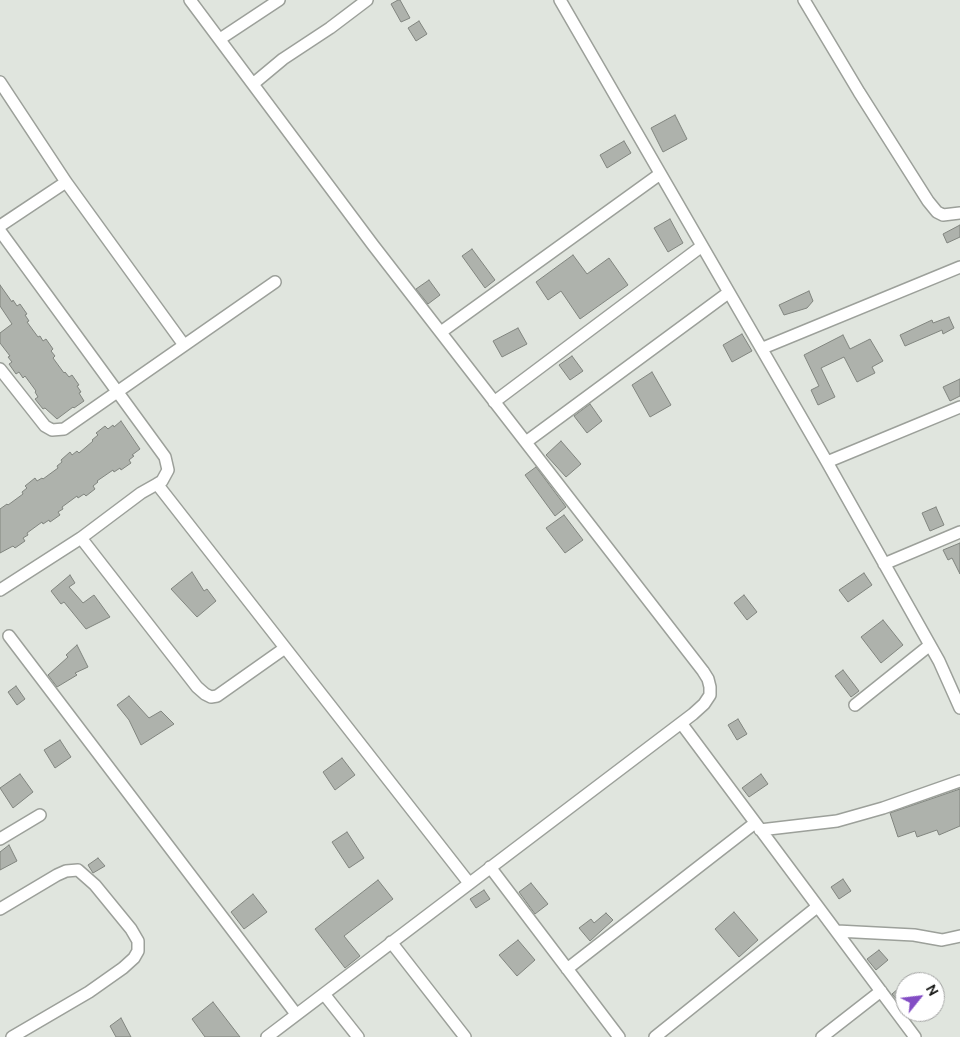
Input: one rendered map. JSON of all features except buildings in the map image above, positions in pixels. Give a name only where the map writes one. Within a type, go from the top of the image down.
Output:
[{"type":"street","points":[[190,0],[494,402],[708,679],[710,695],[704,704],[681,723],[267,1037]]},
{"type":"street","points":[[220,39],[279,0]]},
{"type":"street","points":[[253,84],[283,59],[330,28],[367,0]]},
{"type":"street","points":[[560,0],[827,462],[939,661],[960,708]]},
{"type":"street","points":[[804,0],[928,201],[937,212],[943,215],[960,213]]},
{"type":"street","points":[[0,82],[66,182],[184,345]]},
{"type":"street","points":[[441,332],[660,174]]},
{"type":"street","points":[[0,226],[66,182]]},
{"type":"street","points":[[0,231],[165,457],[168,470],[162,481],[141,493],[81,538],[0,590]]},
{"type":"street","points":[[494,402],[702,246]]},
{"type":"street","points":[[762,348],[960,267]]},
{"type":"street","points":[[0,369],[45,426],[52,430],[64,429],[275,282]]},
{"type":"street","points":[[526,442],[728,293]]},
{"type":"street","points":[[827,462],[960,407]]},
{"type":"street","points":[[157,484],[469,883]]},
{"type":"street","points":[[884,564],[960,532]]},
{"type":"street","points":[[81,538],[197,687],[205,694],[211,697],[217,696],[285,648]]},
{"type":"street","points":[[9,636],[296,1014]]},
{"type":"street","points":[[855,705],[930,646]]},
{"type":"street","points":[[681,723],[915,1037]]},
{"type":"street","points":[[567,969],[757,827],[837,821],[960,781]]},
{"type":"street","points":[[0,839],[40,815]]},
{"type":"street","points":[[490,867],[619,1037]]},
{"type":"street","points":[[0,909],[57,875],[66,871],[78,870],[95,885],[131,929],[138,941],[138,951],[134,958],[123,968],[89,992],[12,1037]]},
{"type":"street","points":[[655,1037],[817,907]]},
{"type":"street","points":[[837,931],[914,935],[942,940],[960,936]]},
{"type":"street","points":[[391,942],[464,1037]]},
{"type":"street","points":[[822,1037],[881,991]]},
{"type":"street","points":[[324,994],[358,1037]]}]
